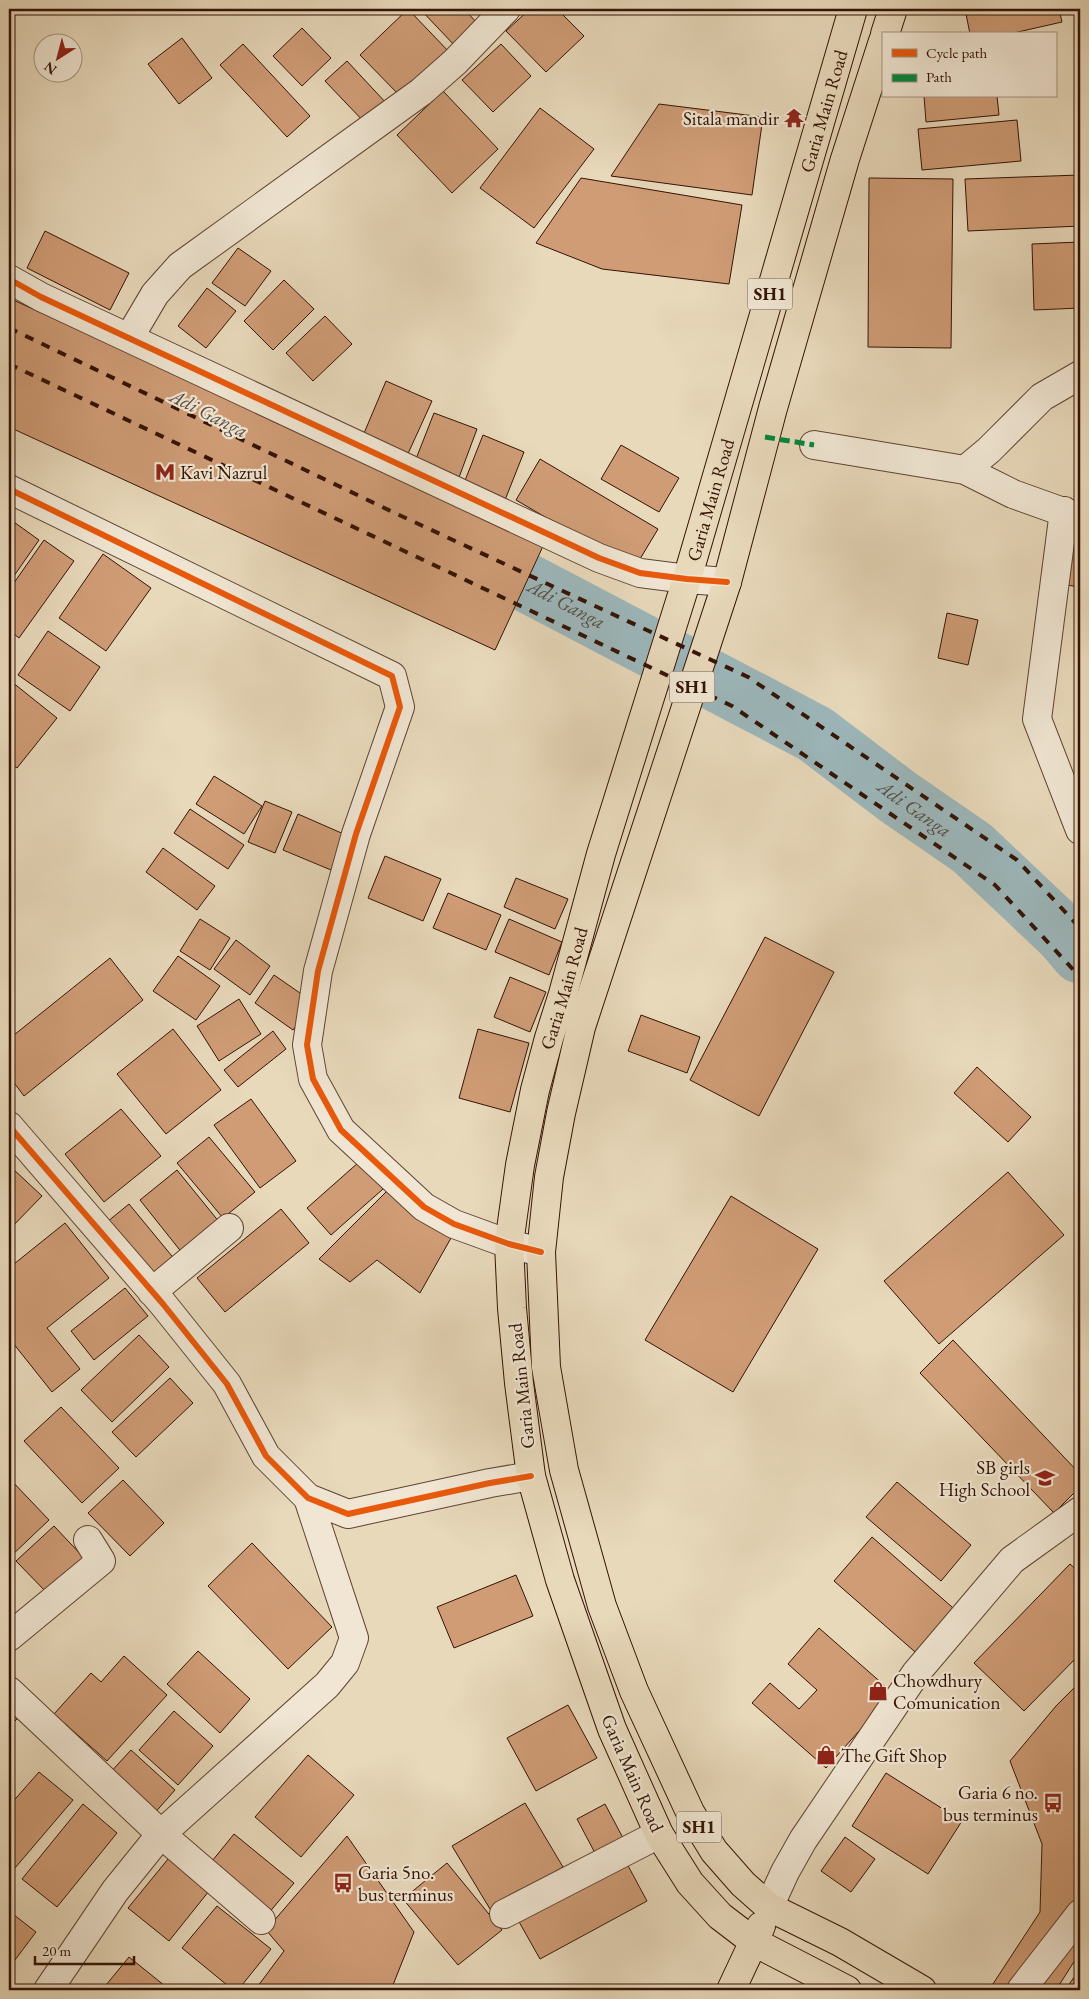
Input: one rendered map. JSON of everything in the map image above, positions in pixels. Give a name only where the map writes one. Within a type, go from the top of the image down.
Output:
[{"type":"main road","name":"Garia Main Road","points":[[847,1990],[754,1942],[720,1916],[690,1883],[659,1834],[612,1729],[560,1580],[531,1476],[518,1382],[509,1244],[520,1165],[535,1090],[549,1038],[564,994],[601,854],[687,579],[853,9]]},
{"type":"main road","points":[[886,32],[893,9]]},
{"type":"main road","name":"Garia Main Road","points":[[882,44],[845,159],[773,408],[727,582],[581,1026],[561,1113],[549,1177],[541,1252],[546,1367],[564,1470],[602,1606],[628,1674],[690,1812],[714,1850],[743,1884],[769,1907],[840,1942],[922,1990]]},
{"type":"main road","points":[[596,1684],[628,1674]]},
{"type":"main road","points":[[730,1990],[769,1907]]},
{"type":"street","points":[[129,338],[155,294],[180,266],[421,92],[455,62],[506,9]]},
{"type":"street","points":[[9,279],[41,297],[599,558],[640,573],[727,582]]},
{"type":"street","points":[[964,470],[989,450],[1042,397],[1080,375]]},
{"type":"street","points":[[814,445],[964,470],[1013,494],[1072,514],[1037,718],[1080,830]]},
{"type":"street","points":[[9,489],[392,676],[400,707],[356,834],[318,971],[306,1045],[313,1079],[341,1130],[424,1207],[454,1224],[509,1244],[541,1252]]},
{"type":"street","points":[[9,1126],[152,1292],[227,1384],[266,1456],[308,1498],[348,1514],[531,1476]]},
{"type":"street","points":[[152,1292],[229,1228]]},
{"type":"street","points":[[48,1990],[115,1891],[161,1834],[327,1685],[345,1663],[354,1638],[308,1498]]},
{"type":"street","points":[[769,1907],[785,1872],[803,1840],[916,1673],[1012,1560],[1080,1511]]},
{"type":"street","points":[[9,1637],[101,1561],[88,1540]]},
{"type":"street","points":[[9,1691],[161,1834],[261,1920]]},
{"type":"street","points":[[504,1914],[659,1834]]},
{"type":"street","points":[[1021,1990],[1080,1914]]},
{"type":"building","points":[[408,9],[451,54],[403,99],[360,55]]},
{"type":"building","points":[[420,9],[464,9],[479,25],[456,47]]},
{"type":"building","points":[[530,9],[557,9],[584,36],[546,72],[506,31]]},
{"type":"building","points":[[965,9],[1059,9],[1062,22],[1018,32],[970,32]]},
{"type":"building","points":[[302,28],[331,58],[302,86],[273,56]]},
{"type":"building","points":[[182,38],[212,78],[179,104],[148,64]]},
{"type":"building","points":[[243,44],[310,116],[287,137],[220,65]]},
{"type":"building","points":[[501,44],[531,76],[493,112],[462,80]]},
{"type":"building","points":[[347,61],[388,105],[367,125],[325,81]]},
{"type":"building","points":[[443,91],[498,149],[452,193],[397,135]]},
{"type":"building","points":[[924,98],[997,98],[999,115],[926,122]]},
{"type":"building","points":[[659,104],[763,117],[752,195],[611,176]]},
{"type":"building","points":[[540,108],[594,149],[534,228],[480,188]]},
{"type":"building","points":[[1017,120],[1021,161],[922,170],[918,129]]},
{"type":"building","points":[[1080,175],[1080,226],[968,231],[965,179]]},
{"type":"building","points":[[581,178],[742,205],[729,284],[602,269],[536,243]]},
{"type":"building","points":[[869,178],[953,179],[951,348],[868,347]]},
{"type":"building","points":[[45,231],[129,273],[110,310],[27,268]]},
{"type":"building","points":[[1080,242],[1080,308],[1034,310],[1032,244]]},
{"type":"building","points":[[238,248],[271,271],[245,306],[212,283]]},
{"type":"building","points":[[284,280],[314,309],[273,350],[244,321]]},
{"type":"building","points":[[207,288],[236,311],[206,348],[178,326]]},
{"type":"building","points":[[9,298],[544,544],[495,650],[9,427]]},
{"type":"building","points":[[325,316],[352,344],[313,381],[286,353]]},
{"type":"building","points":[[386,381],[432,401],[406,458],[362,438]]},
{"type":"building","points":[[434,413],[477,429],[458,480],[414,464]]},
{"type":"building","points":[[483,435],[524,452],[505,500],[464,483]]},
{"type":"building","points":[[621,445],[679,478],[659,512],[601,479]]},
{"type":"building","points":[[540,459],[658,529],[634,569],[516,500]]},
{"type":"building","points":[[11,520],[39,540],[9,583],[9,523]]},
{"type":"building","points":[[44,540],[74,561],[19,638],[9,630],[9,590]]},
{"type":"building","points":[[1070,548],[1080,550],[1080,587],[1066,585]]},
{"type":"building","points":[[103,554],[151,588],[106,651],[59,618]]},
{"type":"building","points":[[947,613],[978,620],[968,665],[938,658]]},
{"type":"building","points":[[48,631],[100,667],[70,711],[18,675]]},
{"type":"building","points":[[12,682],[57,718],[17,768],[9,762],[9,687]]},
{"type":"building","points":[[214,776],[262,806],[244,834],[196,804]]},
{"type":"building","points":[[265,801],[292,812],[275,853],[248,842]]},
{"type":"building","points":[[190,809],[244,845],[228,869],[174,833]]},
{"type":"building","points":[[298,814],[346,835],[331,870],[283,850]]},
{"type":"building","points":[[163,848],[215,886],[197,910],[146,872]]},
{"type":"building","points":[[385,856],[441,879],[423,921],[368,898]]},
{"type":"building","points":[[516,878],[568,899],[555,929],[504,907]]},
{"type":"building","points":[[448,893],[501,915],[486,950],[433,928]]},
{"type":"building","points":[[200,919],[230,938],[210,970],[180,951]]},
{"type":"building","points":[[509,919],[562,942],[549,975],[495,952]]},
{"type":"building","points":[[765,937],[834,972],[759,1116],[690,1080]]},
{"type":"building","points":[[236,940],[270,966],[250,995],[214,969]]},
{"type":"building","points":[[178,956],[220,986],[196,1020],[153,991]]},
{"type":"building","points":[[110,958],[143,1000],[24,1096],[9,1076],[9,1039]]},
{"type":"building","points":[[274,975],[313,1002],[293,1030],[255,1003]]},
{"type":"building","points":[[510,977],[546,992],[530,1032],[494,1017]]},
{"type":"building","points":[[239,999],[261,1034],[219,1061],[197,1026]]},
{"type":"building","points":[[641,1015],[700,1037],[687,1073],[628,1051]]},
{"type":"building","points":[[173,1029],[221,1090],[166,1134],[117,1074]]},
{"type":"building","points":[[478,1029],[529,1043],[510,1112],[459,1098]]},
{"type":"building","points":[[273,1031],[286,1049],[238,1087],[224,1070]]},
{"type":"building","points":[[977,1067],[1031,1117],[1008,1142],[954,1093]]},
{"type":"building","points":[[251,1099],[296,1161],[260,1188],[214,1125]]},
{"type":"building","points":[[121,1109],[161,1156],[104,1202],[65,1154]]},
{"type":"building","points":[[209,1137],[255,1192],[223,1218],[177,1163]]},
{"type":"building","points":[[359,1162],[383,1189],[331,1235],[307,1208]]},
{"type":"building","points":[[12,1168],[42,1196],[9,1230],[9,1171]]},
{"type":"building","points":[[177,1170],[220,1223],[183,1254],[140,1200]]},
{"type":"building","points":[[1008,1172],[1064,1235],[939,1344],[884,1281]]},
{"type":"building","points":[[389,1189],[451,1238],[420,1293],[377,1260],[350,1282],[319,1259]]},
{"type":"building","points":[[731,1196],[818,1249],[733,1392],[645,1340]]},
{"type":"building","points":[[129,1204],[176,1261],[153,1278],[107,1222]]},
{"type":"building","points":[[281,1209],[309,1243],[225,1312],[197,1278]]},
{"type":"building","points":[[65,1223],[109,1278],[47,1328],[80,1369],[52,1392],[9,1338],[9,1268]]},
{"type":"building","points":[[125,1288],[148,1316],[94,1360],[71,1331]]},
{"type":"building","points":[[139,1335],[169,1367],[112,1422],[81,1390]]},
{"type":"building","points":[[953,1340],[1080,1474],[1080,1487],[1054,1513],[920,1373]]},
{"type":"building","points":[[170,1378],[193,1403],[136,1457],[112,1432]]},
{"type":"building","points":[[61,1407],[119,1468],[82,1503],[24,1441]]},
{"type":"building","points":[[9,1478],[49,1520],[9,1558]]},
{"type":"building","points":[[123,1480],[164,1523],[130,1556],[88,1513]]},
{"type":"building","points":[[897,1482],[971,1545],[941,1581],[866,1517]]},
{"type":"building","points":[[54,1526],[86,1560],[49,1595],[16,1561]]},
{"type":"building","points":[[872,1537],[960,1614],[922,1658],[834,1581]]},
{"type":"building","points":[[252,1543],[332,1627],[288,1669],[208,1586]]},
{"type":"building","points":[[1070,1564],[1080,1573],[1080,1654],[1024,1711],[974,1663]]},
{"type":"building","points":[[516,1575],[533,1616],[454,1648],[437,1607]]},
{"type":"building","points":[[819,1628],[893,1693],[826,1768],[752,1703],[770,1683],[799,1709],[817,1690],[788,1664]]},
{"type":"building","points":[[198,1651],[250,1699],[220,1733],[167,1684]]},
{"type":"building","points":[[124,1656],[167,1695],[107,1761],[54,1714],[91,1673],[101,1682]]},
{"type":"building","name":"Garia 6 no. bus terminus","points":[[1080,1682],[1080,1959],[1077,1957],[1056,1990],[989,1990],[1040,1912],[1042,1844],[1010,1761],[1056,1706]]},
{"type":"building","points":[[568,1705],[597,1758],[536,1791],[507,1738]]},
{"type":"building","points":[[9,1706],[19,1717],[9,1727]]},
{"type":"building","points":[[174,1711],[213,1746],[178,1785],[139,1750]]},
{"type":"building","points":[[131,1750],[175,1790],[152,1816],[107,1776]]},
{"type":"building","points":[[308,1755],[354,1795],[301,1857],[255,1817]]},
{"type":"building","points":[[39,1772],[73,1800],[9,1875],[9,1806]]},
{"type":"building","points":[[886,1773],[962,1821],[928,1874],[852,1826]]},
{"type":"building","points":[[525,1803],[563,1867],[490,1909],[452,1846]]},
{"type":"building","points":[[83,1804],[117,1833],[57,1907],[22,1879]]},
{"type":"building","points":[[605,1804],[623,1838],[595,1853],[577,1819]]},
{"type":"building","points":[[234,1834],[294,1883],[267,1915],[208,1866]]},
{"type":"building","name":"Garia 5no. bus terminus","points":[[347,1836],[414,1932],[391,1990],[255,1990],[284,1951],[266,1930]]},
{"type":"building","points":[[845,1837],[875,1859],[851,1892],[821,1871]]},
{"type":"building","points":[[173,1853],[213,1886],[169,1941],[128,1908]]},
{"type":"building","points":[[626,1862],[647,1901],[540,1959],[518,1920]]},
{"type":"building","points":[[447,1863],[502,1930],[458,1965],[403,1899]]},
{"type":"building","points":[[217,1906],[271,1949],[238,1990],[233,1990],[182,1948]]},
{"type":"building","points":[[9,1911],[36,1932],[9,1968]]},
{"type":"building","points":[[129,1957],[170,1990],[102,1990]]},
{"type":"building","points":[[1080,1969],[1080,1990],[1065,1990]]},
{"type":"waterway","name":"Adi Ganga","points":[[455,545],[815,734],[898,797],[972,848],[1063,934],[1080,954]]},
{"type":"railway","points":[[9,328],[397,514],[748,677],[1017,860],[1080,928]]},
{"type":"railway","points":[[9,364],[732,706],[995,885],[1080,977]]},
{"type":"marked path","points":[[765,437],[814,445]]},
{"type":"cycle path","points":[[9,279],[41,297],[599,558],[640,573],[727,582]]},
{"type":"cycle path","points":[[9,489],[392,676],[400,707],[356,834],[318,971],[307,1045],[313,1079],[341,1130],[424,1207],[454,1224],[509,1244],[541,1252]]},
{"type":"cycle path","points":[[9,1126],[163,1304],[227,1384],[266,1456],[308,1498],[348,1514],[531,1476]]},
{"type":"place","name":"Sitala mandir","points":[[794,118]]},
{"type":"place","name":"Kavi Nazrul","points":[[165,472]]},
{"type":"place","name":"SB girls High School","points":[[1045,1478]]},
{"type":"place","name":"Chowdhury Comunication","points":[[878,1691]]},
{"type":"place","name":"The Gift Shop","points":[[826,1755]]},
{"type":"place","name":"Garia 6 no. bus terminus","points":[[1053,1803]]},
{"type":"place","name":"Garia 5no. bus terminus","points":[[343,1883]]}]
